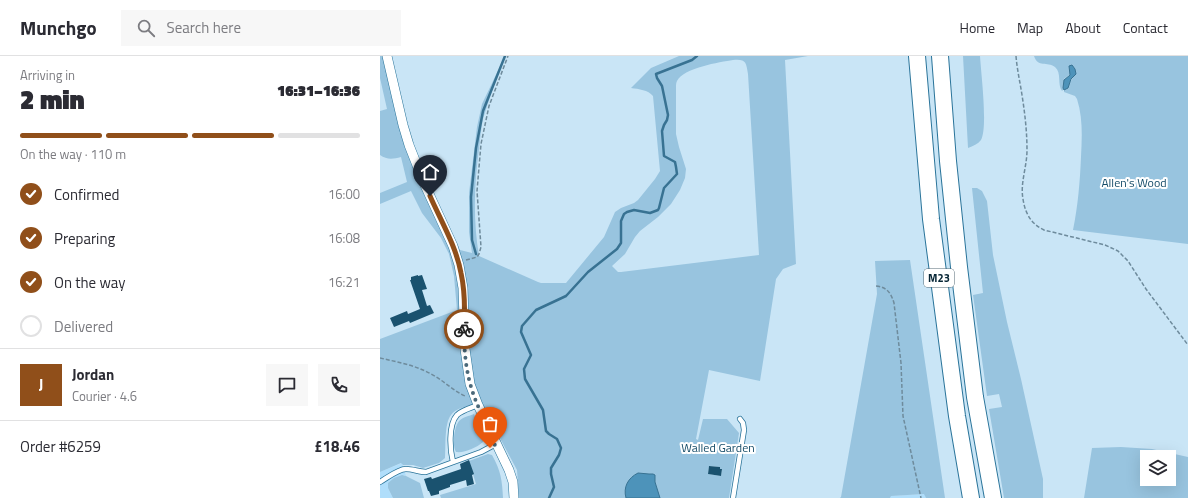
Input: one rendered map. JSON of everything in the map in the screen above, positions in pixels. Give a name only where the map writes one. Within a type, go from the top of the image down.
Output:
[{"type":"highway","name":"M23","points":[[917,56],[931,219],[957,416],[971,498]]},
{"type":"highway","name":"M23","points":[[940,56],[948,161],[959,267],[975,397],[993,498]]},
{"type":"street","points":[[387,56],[409,145],[424,183],[453,246],[461,272],[463,288],[464,344],[470,384],[477,403],[507,464],[511,477],[514,498]]},
{"type":"lane","points":[[453,462],[450,452],[450,442],[454,420],[459,413],[477,403]]},
{"type":"lane","points":[[734,498],[744,430],[743,423],[740,419]]},
{"type":"lane","points":[[380,482],[402,470],[407,469],[426,472],[496,444]]},
{"type":"path","points":[[458,262],[477,257],[480,251],[481,242],[477,191],[482,144],[489,106],[508,56]]},
{"type":"path","points":[[1016,56],[1023,103],[1027,150],[1022,196],[1030,218],[1036,226],[1044,230],[1104,244],[1118,251],[1128,261],[1146,289],[1188,346]]},
{"type":"path","points":[[876,286],[883,287],[888,290],[894,303],[900,348],[903,416],[921,498]]},
{"type":"path","points":[[380,358],[409,364],[424,370],[460,394],[477,403]]},
{"type":"shaded area","points":[[1072,65],[1076,74],[1071,79],[1068,88],[1064,90],[1064,80],[1070,75],[1069,66]]},
{"type":"shaded area","points":[[402,463],[406,476],[404,475],[388,488],[393,498],[380,498],[380,472]]},
{"type":"shaded area","points":[[638,473],[655,475],[655,482],[660,498],[626,498],[625,490],[627,483],[631,477]]},
{"type":"shaded area","points":[[925,494],[926,498],[890,498],[891,496]]},
{"type":"green space","name":"Walled Garden","points":[[380,56],[384,56],[402,130],[460,250],[472,253],[469,232],[469,193],[477,127],[482,104],[504,58],[485,111],[481,134],[476,176],[475,202],[479,256],[541,283],[566,283],[604,237],[615,212],[638,200],[660,171],[653,96],[646,91],[631,88],[651,68],[679,56],[808,56],[785,60],[796,264],[783,269],[776,279],[760,381],[709,370],[696,439],[698,440],[703,419],[727,419],[739,433],[729,498],[519,498],[517,470],[485,410],[471,405],[460,408],[451,415],[446,430],[445,458],[439,463],[423,468],[413,465],[403,465],[401,463],[380,472],[380,339],[457,310],[454,276],[449,254],[441,238],[422,213],[411,191],[380,204],[380,193],[407,182],[401,157],[390,159],[380,155],[380,111],[387,109],[380,78]],"holes":[[[733,60],[741,60],[745,62],[748,74],[759,255],[618,272],[612,266],[625,254],[640,231],[658,217],[671,204],[680,190],[685,178],[686,169],[676,134],[677,81],[681,76],[694,69]],[[709,466],[720,467],[720,469],[722,469],[721,476],[708,474]]]},
{"type":"green space","points":[[963,56],[980,56],[984,100],[984,124],[981,140],[977,144],[968,148]]},
{"type":"green space","name":"Allen's Wood","points":[[1034,56],[1188,56],[1188,244],[1073,230],[1080,175],[1082,128],[1077,99],[1075,96],[1064,92],[1064,90],[1068,87],[1072,78],[1076,74],[1075,68],[1069,66],[1070,74],[1064,79],[1064,89],[1062,91],[1057,69],[1052,65],[1038,62]]},
{"type":"green space","points":[[972,188],[977,188],[982,191],[987,201],[993,255],[1043,479],[1043,498],[1004,498],[989,409],[1002,407],[999,394],[987,396],[973,295],[983,293]]},
{"type":"green space","points":[[910,260],[945,498],[926,498],[924,494],[891,496],[890,498],[840,498],[877,294],[875,261]]},
{"type":"green space","points":[[474,414],[484,440],[470,450],[456,452],[454,441],[457,424],[462,418]]},
{"type":"green space","points":[[1121,447],[1156,450],[1140,450],[1140,486],[1176,486],[1176,454],[1188,457],[1188,498],[1084,498],[1092,448]]},
{"type":"green space","points":[[488,454],[492,455],[499,471],[503,498],[441,498],[440,495],[476,484],[469,461]]},
{"type":"green space","points":[[402,475],[420,483],[424,498],[393,498],[388,488],[388,483],[394,478]]},
{"type":"building","points":[[422,275],[427,289],[422,290],[427,306],[430,305],[434,313],[410,323],[409,321],[394,327],[390,318],[407,311],[408,314],[420,309],[410,280],[411,277]]},
{"type":"building","points":[[469,460],[474,474],[472,475],[474,484],[467,486],[466,480],[450,485],[450,487],[439,491],[439,494],[431,496],[424,479],[431,477],[432,479],[461,469],[460,464]]},
{"type":"building","points":[[709,466],[720,467],[720,469],[722,469],[721,476],[708,474]]},
{"type":"waterway","points":[[476,254],[472,240],[471,197],[476,148],[483,111],[505,56]]},
{"type":"waterway","points":[[549,498],[554,487],[551,468],[559,455],[561,448],[557,439],[546,431],[543,410],[525,379],[524,369],[531,355],[521,332],[522,326],[536,310],[566,296],[588,272],[617,249],[621,243],[621,221],[624,214],[634,210],[650,213],[658,210],[664,188],[677,174],[675,162],[664,156],[662,131],[668,115],[662,86],[656,74],[692,60],[697,56]]},
{"type":"way so far","points":[[464,329],[466,360],[470,384],[496,444],[490,448]]},
{"type":"route","points":[[430,196],[453,246],[461,272],[464,297],[464,329]]}]
